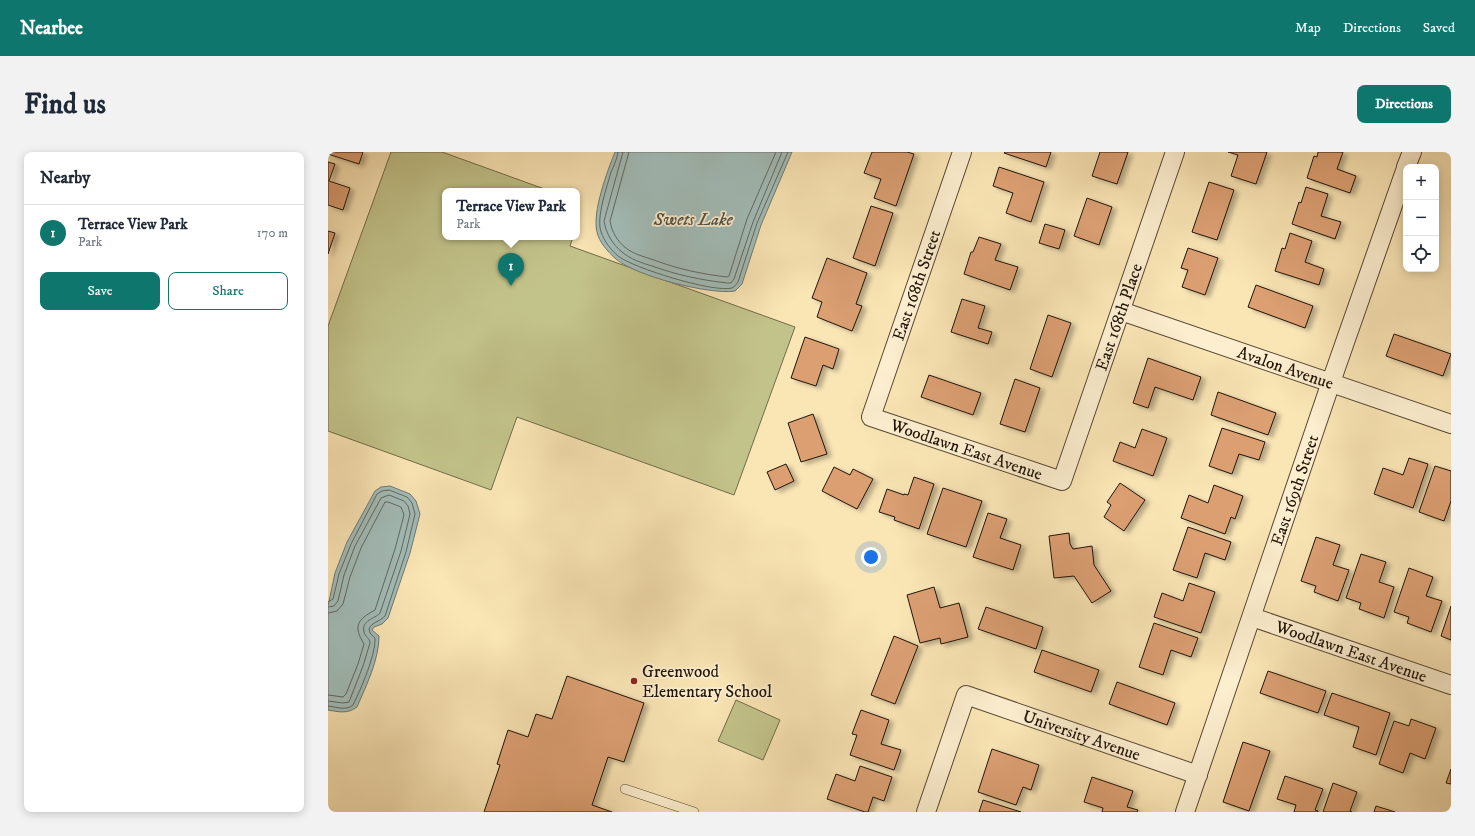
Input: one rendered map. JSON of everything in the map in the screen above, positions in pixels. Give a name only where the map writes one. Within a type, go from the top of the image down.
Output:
[{"type":"street","name":"East 168th Street","points":[[871,417],[962,152]]},
{"type":"street","name":"East 168th Place","points":[[1062,481],[1175,152]]},
{"type":"street","name":"East 169th Street","points":[[1408,164],[1412,152]]},
{"type":"street","name":"East 169th Street","points":[[1186,812],[1331,382],[1403,177]]},
{"type":"street","name":"Avalon Avenue","points":[[1121,311],[1451,424]]},
{"type":"street","name":"Woodlawn East Avenue","points":[[871,417],[1062,481]]},
{"type":"street","name":"Woodlawn East Avenue","points":[[1252,616],[1451,685]]},
{"type":"street","name":"University Avenue","points":[[926,812],[966,695],[1198,775]]},
{"type":"lane","points":[[625,789],[694,812]]},
{"type":"green space","points":[[391,152],[442,152],[542,188],[442,188],[442,240],[572,240],[570,246],[795,327],[734,495],[517,417],[491,490],[328,431],[328,326]]},
{"type":"green space","points":[[736,700],[780,720],[763,760],[718,741]]},
{"type":"water","name":"Swets Lake","points":[[615,152],[792,152],[761,225],[742,284],[735,291],[708,290],[656,278],[639,272],[626,265],[616,259],[607,250],[598,236],[596,224],[598,203]]},
{"type":"water","points":[[390,486],[410,494],[416,501],[420,514],[410,553],[388,618],[372,630],[379,636],[377,654],[357,707],[347,712],[328,710],[328,606],[335,573],[347,542],[375,491],[381,487]]},
{"type":"building","points":[[328,152],[363,152],[359,164],[328,154]]},
{"type":"building","points":[[872,152],[907,152],[914,154],[896,206],[874,198],[881,179],[864,173]]},
{"type":"building","points":[[1051,152],[1046,167],[1004,153]]},
{"type":"building","points":[[1100,152],[1128,152],[1117,184],[1092,176]]},
{"type":"building","points":[[1228,152],[1267,152],[1256,184],[1231,176],[1238,155]]},
{"type":"building","points":[[1318,152],[1343,152],[1337,169],[1356,176],[1350,193],[1307,178],[1314,156],[1317,157]]},
{"type":"building","points":[[328,162],[335,164],[329,181],[350,188],[343,210],[328,205]]},
{"type":"building","points":[[999,167],[1044,182],[1031,222],[1006,213],[1013,193],[993,186]]},
{"type":"building","points":[[1209,182],[1234,190],[1217,240],[1192,232]]},
{"type":"building","points":[[1306,187],[1328,194],[1321,216],[1341,222],[1335,239],[1292,224],[1299,202],[1301,203]]},
{"type":"building","points":[[1087,198],[1112,207],[1099,245],[1074,236]]},
{"type":"building","points":[[871,206],[893,213],[875,266],[853,258]]},
{"type":"building","points":[[1045,224],[1065,230],[1059,249],[1039,243]]},
{"type":"building","points":[[328,231],[335,233],[328,254]]},
{"type":"building","points":[[1290,233],[1312,241],[1305,262],[1324,269],[1319,285],[1275,271],[1282,248],[1285,249]]},
{"type":"building","points":[[979,237],[1001,244],[995,260],[1018,267],[1010,290],[964,274],[971,252],[973,252]]},
{"type":"building","points":[[1188,248],[1218,258],[1205,295],[1182,287],[1188,270],[1181,268]]},
{"type":"building","points":[[827,258],[867,273],[856,304],[862,306],[852,331],[817,317],[822,302],[812,298]]},
{"type":"building","points":[[1256,285],[1313,306],[1305,328],[1248,307]]},
{"type":"building","points":[[962,299],[985,306],[978,328],[992,332],[988,344],[951,332]]},
{"type":"building","points":[[1048,315],[1071,323],[1052,377],[1030,369]]},
{"type":"building","points":[[1394,334],[1451,354],[1443,376],[1386,356]]},
{"type":"building","points":[[805,337],[839,349],[833,369],[823,365],[816,386],[791,378]]},
{"type":"building","points":[[1148,358],[1201,377],[1193,400],[1155,387],[1148,408],[1133,403]]},
{"type":"building","points":[[929,375],[981,393],[973,415],[921,397]]},
{"type":"building","points":[[1015,379],[1040,388],[1025,432],[1000,424]]},
{"type":"building","points":[[1218,392],[1276,413],[1268,435],[1211,415]]},
{"type":"building","points":[[813,414],[827,454],[801,462],[788,423]]},
{"type":"building","points":[[1222,428],[1265,442],[1259,460],[1239,454],[1232,474],[1209,466]]},
{"type":"building","points":[[1142,429],[1167,438],[1153,476],[1113,461],[1120,442],[1135,448]]},
{"type":"building","points":[[1409,458],[1428,464],[1413,508],[1374,494],[1383,468],[1403,475]]},
{"type":"building","points":[[786,464],[794,481],[775,490],[767,472]]},
{"type":"building","points":[[1435,466],[1451,471],[1451,501],[1444,521],[1419,512]]},
{"type":"building","points":[[834,467],[850,475],[853,469],[873,479],[857,509],[822,491]]},
{"type":"building","points":[[914,477],[934,484],[919,529],[894,520],[895,517],[879,512],[887,489],[908,495]]},
{"type":"building","points":[[1120,483],[1145,500],[1124,531],[1104,517],[1111,505],[1107,502]]},
{"type":"building","points":[[1214,485],[1243,496],[1235,519],[1231,517],[1225,534],[1181,518],[1189,495],[1208,503]]},
{"type":"building","points":[[943,488],[982,501],[966,547],[927,534]]},
{"type":"building","points":[[988,513],[1007,519],[1000,538],[1021,545],[1013,570],[973,557]]},
{"type":"building","points":[[1188,527],[1231,542],[1225,560],[1205,553],[1197,578],[1173,570]]},
{"type":"building","points":[[1069,533],[1070,544],[1073,549],[1092,546],[1094,565],[1111,591],[1092,603],[1074,576],[1054,578],[1049,536]]},
{"type":"building","points":[[1316,537],[1340,545],[1333,565],[1349,570],[1338,601],[1314,592],[1316,586],[1301,581]]},
{"type":"building","points":[[1361,554],[1386,562],[1379,582],[1394,587],[1384,618],[1359,609],[1361,603],[1346,598]]},
{"type":"building","points":[[1409,568],[1433,577],[1426,596],[1442,601],[1431,632],[1407,623],[1409,617],[1394,612]]},
{"type":"building","points":[[1189,583],[1215,592],[1201,633],[1154,617],[1162,593],[1183,601]]},
{"type":"building","points":[[934,587],[940,608],[959,603],[968,637],[941,644],[940,638],[920,643],[907,595]]},
{"type":"building","points":[[1451,606],[1451,640],[1441,636]]},
{"type":"building","points":[[986,607],[1043,627],[1036,649],[978,629]]},
{"type":"building","points":[[1154,623],[1198,638],[1191,657],[1171,650],[1163,675],[1139,667]]},
{"type":"building","points":[[894,636],[918,646],[895,704],[871,695]]},
{"type":"building","points":[[1042,650],[1099,670],[1091,692],[1034,672]]},
{"type":"building","points":[[1268,671],[1326,691],[1318,713],[1260,693]]},
{"type":"building","points":[[567,676],[644,703],[624,762],[608,757],[592,805],[612,812],[484,812],[500,765],[497,764],[508,730],[528,737],[536,714],[552,719]]},
{"type":"building","points":[[1117,682],[1175,703],[1167,725],[1109,704]]},
{"type":"building","points":[[1332,693],[1390,713],[1376,755],[1353,747],[1359,727],[1324,715]]},
{"type":"building","points":[[861,710],[889,720],[881,744],[901,750],[894,770],[850,755],[857,735],[852,734]]},
{"type":"building","points":[[1411,719],[1436,728],[1425,759],[1410,753],[1403,773],[1379,764],[1394,721],[1409,726]]},
{"type":"building","points":[[1243,742],[1270,751],[1249,811],[1223,802]]},
{"type":"building","points":[[992,749],[1039,765],[1031,790],[1023,787],[1016,805],[978,792]]},
{"type":"building","points":[[860,766],[892,777],[884,801],[873,797],[868,812],[827,799],[836,774],[855,781]]},
{"type":"building","points":[[1451,769],[1451,784],[1446,783]]},
{"type":"building","points":[[1285,776],[1323,789],[1315,810],[1318,812],[1294,812],[1296,805],[1277,799]]},
{"type":"building","points":[[1092,777],[1133,791],[1127,807],[1138,810],[1137,812],[1102,812],[1103,808],[1084,802]]},
{"type":"building","points":[[1333,783],[1357,792],[1350,811],[1352,812],[1323,812]]},
{"type":"building","points":[[983,800],[1021,812],[979,812]]},
{"type":"building","points":[[1376,806],[1395,812],[1374,812]]},
{"type":"place","name":"Terrace View Park","points":[[511,286]]},
{"type":"place","name":"Greenwood Elementary School","points":[[634,681]]}]
